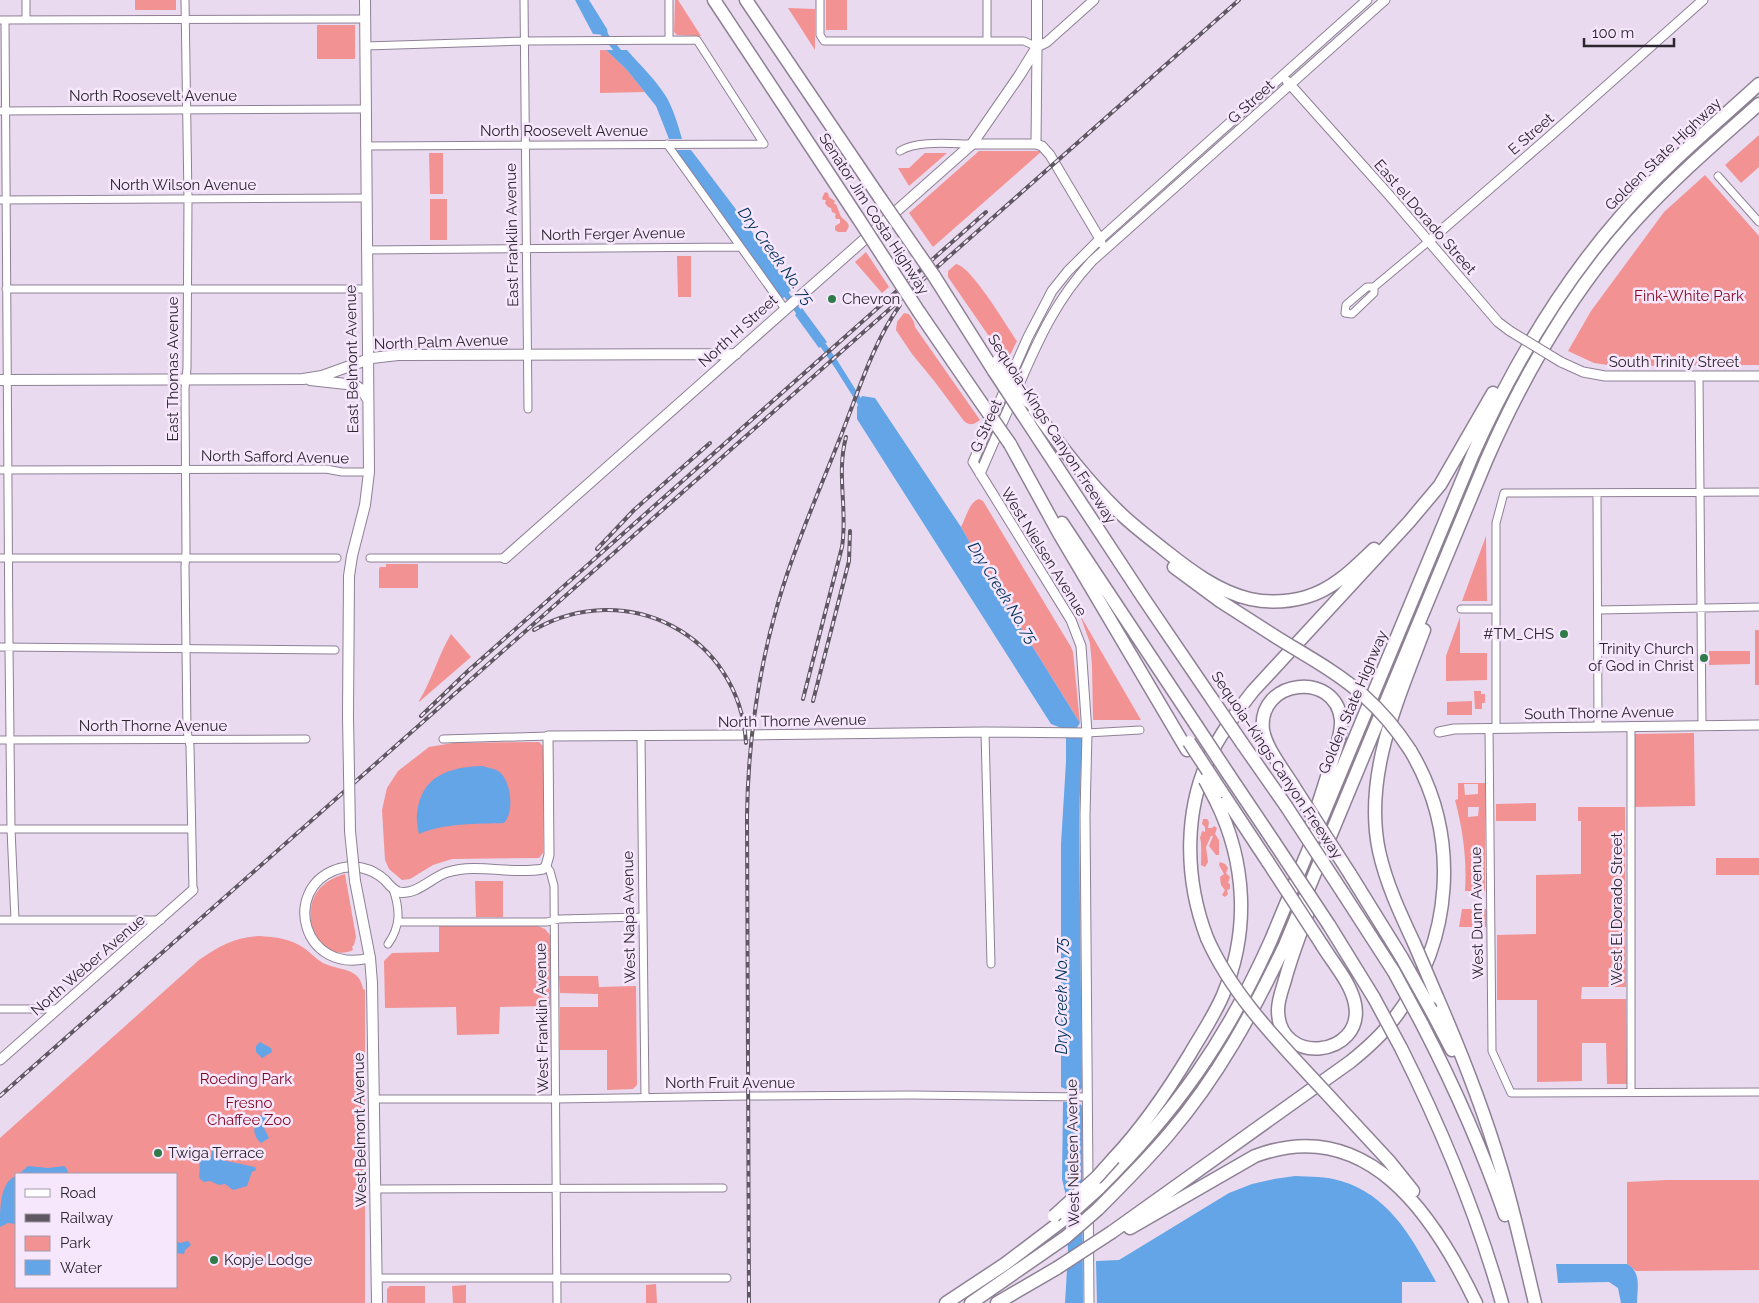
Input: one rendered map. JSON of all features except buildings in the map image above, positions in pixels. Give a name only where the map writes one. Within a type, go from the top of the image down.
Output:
[{"type":"highway","name":"Senator Jim Costa Highway","points":[[714,0],[919,312],[1010,444]]},
{"type":"highway","name":"Senator Jim Costa Highway","points":[[749,3],[880,198],[944,288]]},
{"type":"highway","points":[[1694,144],[1759,77]]},
{"type":"highway","name":"Golden State Highway","points":[[946,1303],[1005,1264],[1060,1217],[1098,1189],[1141,1145],[1185,1092],[1209,1058],[1252,983],[1271,940],[1481,438],[1506,383],[1550,308],[1588,256],[1622,215],[1664,171],[1759,84]]},
{"type":"highway","name":"Golden State Highway","points":[[971,1303],[1066,1237],[1098,1209],[1144,1163],[1201,1093],[1242,1030],[1265,988],[1285,945],[1486,461],[1520,387],[1569,305],[1635,221],[1701,156],[1759,104]]},
{"type":"highway","points":[[1701,156],[1759,112]]},
{"type":"highway","name":"Sequoia–Kings Canyon Freeway","points":[[944,288],[996,366],[1023,415],[1144,600],[1286,806],[1394,972],[1458,1096],[1494,1182],[1534,1303]]},
{"type":"highway","points":[[1478,1303],[1450,1247],[1415,1193],[1389,1161],[1250,1007],[1223,971],[1207,938],[1196,904],[1192,884],[1191,830],[1198,794],[1208,762],[1213,749],[1230,721],[1254,691],[1440,485],[1498,385],[1550,308]]},
{"type":"highway","points":[[996,366],[1029,402],[1054,436],[1118,511],[1154,550],[1192,582],[1362,694],[1388,720],[1410,750],[1421,770],[1434,803],[1443,840],[1444,900],[1436,939],[1421,976],[1404,1006],[1378,1038],[1350,1062],[1112,1235]]},
{"type":"highway","points":[[1010,444],[1060,535],[1219,796],[1268,862],[1322,945],[1352,994],[1356,1014],[1349,1032],[1341,1041],[1325,1048],[1313,1049],[1301,1046],[1286,1034],[1279,1017],[1278,1004],[1298,940],[1364,755]]},
{"type":"highway","points":[[1010,444],[1329,925],[1374,998],[1435,1118],[1465,1190],[1502,1303]]},
{"type":"highway","points":[[1486,461],[1395,710],[1381,755],[1377,778],[1375,814],[1379,849],[1390,888],[1457,1044],[1488,1127],[1534,1303]]},
{"type":"highway","points":[[1118,511],[1178,560],[1213,584],[1249,599],[1270,601],[1294,600],[1333,584],[1355,568],[1429,498]]},
{"type":"highway","points":[[1252,983],[1316,811],[1340,730],[1340,717],[1335,704],[1327,694],[1310,686],[1291,688],[1273,698],[1263,723],[1269,746],[1296,790],[1350,874],[1402,958],[1456,1058],[1488,1127]]},
{"type":"highway","points":[[938,1303],[1060,1217],[1134,1137],[1167,1092],[1214,1013],[1232,969],[1241,924],[1240,880],[1233,842],[1219,796]]},
{"type":"highway","points":[[996,1303],[1085,1250],[1255,1156],[1269,1150],[1294,1146],[1330,1148],[1350,1154],[1371,1164],[1392,1179],[1441,1239],[1478,1303]]},
{"type":"main road","name":"East Belmont Avenue","points":[[348,716],[349,576],[352,556],[366,505],[368,472],[365,0]]},
{"type":"main road","points":[[1037,0],[1037,47]]},
{"type":"main road","name":"North H Street","points":[[505,558],[972,144],[1020,76],[1037,47]]},
{"type":"main road","name":"North Palm Avenue","points":[[4,380],[304,379],[322,376],[367,359],[390,356],[736,354]]},
{"type":"main road","points":[[304,379],[355,385],[362,390],[367,398]]},
{"type":"main road","name":"West Belmont Avenue","points":[[348,716],[350,831],[355,882],[370,958],[373,998],[377,1303]]},
{"type":"street","points":[[26,0],[26,20]]},
{"type":"street","name":"East Thomas Avenue","points":[[185,0],[188,199],[186,648],[193,890]]},
{"type":"street","name":"East Franklin Avenue","points":[[524,0],[528,409]]},
{"type":"street","points":[[365,46],[525,41],[669,40],[669,0]]},
{"type":"street","points":[[820,0],[820,35],[826,41],[1024,41],[1037,47],[1048,42],[1094,0]]},
{"type":"street","points":[[987,0],[987,40]]},
{"type":"street","name":"G Street","points":[[980,474],[972,462],[1028,337],[1047,300],[1060,280],[1100,239],[1367,0]]},
{"type":"street","name":"G Street","points":[[980,474],[1037,343],[1063,296],[1080,274],[1385,0]]},
{"type":"street","name":"E Street","points":[[1374,286],[1374,293],[1352,314],[1344,312],[1346,305],[1357,295],[1367,287],[1374,286],[1428,241],[1703,0]]},
{"type":"street","points":[[15,920],[11,829],[9,470],[4,380],[6,289],[3,200],[3,20],[365,19]]},
{"type":"street","name":"North Roosevelt Avenue","points":[[365,146],[764,144],[697,40],[669,40]]},
{"type":"street","points":[[1036,144],[1037,47]]},
{"type":"street","name":"East el Dorado Street","points":[[1281,76],[1498,322],[1561,362]]},
{"type":"street","name":"North Roosevelt Avenue","points":[[3,111],[365,109]]},
{"type":"street","points":[[670,144],[785,309]]},
{"type":"street","points":[[900,151],[908,146],[917,144],[1036,144],[1042,146],[1050,155],[1100,239],[1102,253]]},
{"type":"street","points":[[1718,176],[1759,222]]},
{"type":"street","name":"North Wilson Avenue","points":[[3,200],[366,198]]},
{"type":"street","points":[[1100,239],[1110,246]]},
{"type":"street","name":"North Ferger Avenue","points":[[366,250],[740,247]]},
{"type":"street","points":[[6,289],[367,289]]},
{"type":"street","points":[[1028,337],[1037,343]]},
{"type":"street","name":"South Trinity Street","points":[[1561,362],[1583,372],[1605,376],[1759,376]]},
{"type":"street","points":[[1700,376],[1702,725]]},
{"type":"street","name":"North Safford Avenue","points":[[0,470],[326,469],[342,472],[368,472]]},
{"type":"street","name":"West Nielsen Avenue","points":[[980,474],[1071,620],[1081,646],[1085,815],[1083,1097],[1089,1303]]},
{"type":"street","points":[[1598,727],[1597,493],[1759,492]]},
{"type":"street","name":"West Dunn Avenue","points":[[1597,493],[1504,493],[1496,523],[1496,609],[1492,728],[1492,1051],[1511,1093],[1631,1092]]},
{"type":"street","points":[[0,558],[337,558]]},
{"type":"street","points":[[370,558],[505,558]]},
{"type":"street","points":[[1598,610],[1759,607]]},
{"type":"street","points":[[1461,609],[1496,609]]},
{"type":"street","points":[[0,647],[335,650]]},
{"type":"street","name":"South Thorne Avenue","points":[[1440,732],[1454,728],[1759,725]]},
{"type":"street","name":"West El Dorado Street","points":[[1631,726],[1631,1092]]},
{"type":"street","name":"North Thorne Avenue","points":[[443,739],[548,736],[985,732],[1084,733],[1140,730]]},
{"type":"street","points":[[985,732],[991,964]]},
{"type":"street","name":"West Franklin Avenue","points":[[548,736],[550,855],[546,866],[550,871],[554,886],[557,1303]]},
{"type":"street","name":"West Napa Avenue","points":[[642,736],[645,1097]]},
{"type":"street","name":"North Thorne Avenue","points":[[0,740],[306,738]]},
{"type":"street","points":[[0,829],[190,829]]},
{"type":"street","points":[[370,958],[352,961],[340,959],[329,955],[312,939],[307,928],[305,910],[308,898],[313,888],[330,872],[347,867],[359,867],[370,870],[399,892],[413,891],[438,876],[455,870],[538,870],[546,866]]},
{"type":"street","points":[[388,944],[398,922],[398,904],[393,889]]},
{"type":"street","name":"North Weber Avenue","points":[[0,1060],[193,890]]},
{"type":"street","points":[[398,922],[547,922],[554,920],[643,917]]},
{"type":"street","points":[[0,920],[161,920]]},
{"type":"street","points":[[0,1009],[60,1008]]},
{"type":"street","points":[[1631,1092],[1759,1092]]},
{"type":"street","name":"North Fruit Avenue","points":[[375,1099],[910,1095],[1083,1097]]},
{"type":"street","points":[[376,1190],[723,1188]]},
{"type":"street","points":[[376,1278],[727,1278]]},
{"type":"green space","points":[[135,0],[176,0],[176,10],[135,10]]},
{"type":"green space","points":[[675,0],[678,0],[701,36],[677,35],[674,32]]},
{"type":"green space","points":[[826,0],[847,0],[847,30],[826,30]]},
{"type":"green space","points":[[788,8],[815,9],[815,50]]},
{"type":"green space","points":[[317,25],[355,25],[355,59],[317,59]]},
{"type":"green space","points":[[600,50],[606,50],[627,70],[645,92],[600,93]]},
{"type":"green space","points":[[1759,135],[1759,167],[1741,183],[1725,165]]},
{"type":"green space","points":[[979,151],[1042,151],[933,247],[909,213]]},
{"type":"green space","points":[[429,153],[443,153],[443,194],[430,194]]},
{"type":"green space","points":[[925,153],[947,153],[909,186],[898,168],[909,168]]},
{"type":"green space","name":"Fink-White Park","points":[[1705,175],[1759,236],[1759,365],[1614,366],[1594,363],[1568,351],[1591,311],[1664,212]]},
{"type":"green space","points":[[825,192],[835,201],[834,204],[836,204],[841,217],[847,222],[849,226],[846,232],[835,230],[835,226],[840,223],[840,219],[836,219],[836,214],[825,203],[826,200],[823,200]]},
{"type":"green space","points":[[430,199],[447,199],[447,240],[430,240]]},
{"type":"green space","points":[[866,252],[889,287],[882,293],[855,262]]},
{"type":"green space","points":[[677,256],[691,256],[691,297],[678,297]]},
{"type":"green space","points":[[956,264],[971,275],[979,285],[1017,341],[1009,357],[1002,355],[948,277],[948,271]]},
{"type":"green space","points":[[904,313],[909,314],[915,327],[980,420],[972,424],[964,421],[912,354],[896,330],[897,322]]},
{"type":"green space","points":[[979,499],[983,501],[1071,647],[1080,723],[993,583],[961,527],[970,507]]},
{"type":"green space","points":[[1486,536],[1487,601],[1462,601]]},
{"type":"green space","points":[[386,564],[418,564],[418,588],[379,588],[379,569],[380,567],[386,567]]},
{"type":"green space","points":[[1080,615],[1141,720],[1093,720],[1090,643]]},
{"type":"green space","points":[[1460,617],[1460,653],[1487,653],[1487,680],[1446,681],[1446,656]]},
{"type":"green space","points":[[1755,630],[1759,630],[1759,685],[1755,685]]},
{"type":"green space","points":[[451,634],[471,657],[419,702],[442,651]]},
{"type":"green space","points":[[1709,651],[1750,651],[1750,664],[1709,665]]},
{"type":"green space","points":[[1474,691],[1481,691],[1481,694],[1485,694],[1485,703],[1482,703],[1482,709],[1475,709]]},
{"type":"green space","points":[[1472,701],[1472,715],[1447,715],[1447,702]]},
{"type":"green space","points":[[1694,733],[1695,806],[1633,807],[1634,734]]},
{"type":"green space","points":[[539,742],[543,746],[543,853],[539,858],[452,859],[433,865],[410,879],[402,880],[389,869],[385,860],[382,810],[387,788],[398,771],[429,747],[453,743]]},
{"type":"green space","points":[[1458,783],[1485,783],[1485,891],[1465,891],[1464,845],[1455,800],[1458,799]],"holes":[[[1464,784],[1478,784],[1478,794],[1465,795]],[[1468,807],[1479,807],[1478,816],[1468,817]]]},
{"type":"green space","points":[[1536,803],[1536,821],[1496,821],[1496,804]]},
{"type":"green space","points":[[1578,807],[1625,807],[1626,987],[1582,987],[1581,999],[1626,999],[1627,1084],[1607,1084],[1606,1043],[1582,1043],[1582,1081],[1537,1082],[1537,1000],[1497,1000],[1497,935],[1536,934],[1536,875],[1581,874],[1581,821],[1578,821]]},
{"type":"green space","points":[[1203,819],[1207,819],[1209,822],[1208,828],[1214,826],[1217,828],[1215,834],[1219,840],[1219,855],[1216,855],[1209,846],[1213,836],[1211,836],[1206,847],[1208,862],[1205,867],[1201,865],[1200,838],[1202,831],[1205,832],[1205,827],[1202,824]]},
{"type":"green space","points":[[1716,858],[1759,858],[1759,875],[1716,875]]},
{"type":"green space","points":[[1220,862],[1228,868],[1226,873],[1230,877],[1228,883],[1230,884],[1230,889],[1227,890],[1228,894],[1225,897],[1222,895],[1225,890],[1221,885],[1220,877],[1224,874],[1219,865]]},
{"type":"green space","points":[[345,874],[356,937],[352,947],[353,950],[339,953],[327,948],[318,938],[312,925],[311,910],[315,895],[326,883]]},
{"type":"green space","points":[[475,881],[503,881],[503,917],[476,917]]},
{"type":"green space","points":[[1462,909],[1486,909],[1486,927],[1459,927]]},
{"type":"green space","points":[[439,926],[538,926],[545,929],[550,935],[550,1006],[500,1007],[499,1034],[457,1035],[456,1007],[385,1008],[384,961],[392,953],[439,952]]},
{"type":"green space","name":"Roeding Park","points":[[259,936],[294,942],[323,963],[353,973],[358,977],[365,990],[365,1303],[0,1303],[0,1138],[199,960],[213,950],[242,938]]},
{"type":"green space","points":[[559,976],[598,976],[599,987],[636,986],[637,1085],[633,1089],[607,1090],[607,1050],[560,1050],[560,1007],[598,1007],[598,994],[560,993]]},
{"type":"green space","points":[[1759,1180],[1759,1270],[1636,1271],[1627,1264],[1627,1182]]},
{"type":"green space","points":[[656,1284],[657,1303],[646,1303],[646,1285]]},
{"type":"green space","points":[[466,1285],[466,1303],[453,1303],[452,1286]]},
{"type":"green space","points":[[390,1286],[425,1286],[425,1303],[387,1303],[387,1289]]},
{"type":"water","points":[[575,0],[589,0],[607,29],[608,35],[593,34]]},
{"type":"water","points":[[606,50],[627,50],[653,79],[669,103],[682,139],[669,139],[656,106],[627,70]]},
{"type":"water","points":[[677,150],[691,150],[738,212],[792,289],[782,299],[676,152]]},
{"type":"water","points":[[802,308],[827,342],[819,348],[795,315]]},
{"type":"water","points":[[862,396],[875,398],[961,527],[993,583],[1080,723],[1076,729],[1064,729],[1051,724],[857,419],[857,407]]},
{"type":"water","points":[[1081,737],[1079,816],[1082,1088],[1078,1092],[1072,1092],[1061,1087],[1061,844],[1066,738]]},
{"type":"water","points":[[483,766],[498,771],[509,788],[510,811],[504,823],[450,826],[419,834],[417,817],[420,801],[430,782],[448,772]]},
{"type":"water","points":[[260,1042],[271,1048],[272,1052],[262,1058],[256,1052],[256,1046]]},
{"type":"water","points":[[1063,1102],[1078,1102],[1082,1106],[1083,1303],[1065,1303],[1068,1253],[1066,1196],[1062,1179]]},
{"type":"water","points":[[259,1115],[270,1118],[264,1128],[269,1138],[261,1143],[254,1130]]},
{"type":"water","points":[[213,1147],[216,1147],[222,1160],[255,1167],[256,1170],[252,1172],[247,1186],[233,1190],[225,1184],[219,1185],[210,1181],[204,1182],[200,1179],[199,1161],[211,1156]]},
{"type":"water","points":[[28,1166],[48,1168],[64,1166],[68,1173],[20,1173]]},
{"type":"water","points":[[1295,1176],[1335,1179],[1374,1197],[1399,1221],[1436,1282],[1402,1282],[1402,1303],[1097,1303],[1096,1261],[1119,1260],[1229,1193],[1252,1184]]},
{"type":"water","points":[[15,1177],[15,1224],[8,1223],[0,1227],[2,1197],[11,1179]]},
{"type":"water","points":[[188,1241],[191,1245],[185,1250],[184,1254],[178,1253],[178,1242]]},
{"type":"water","points":[[1556,1264],[1627,1264],[1632,1267],[1637,1276],[1637,1303],[1621,1303],[1618,1288],[1609,1282],[1558,1283]]},
{"type":"waterway","name":"Dry Creek No. 75","points":[[600,29],[622,56]]},
{"type":"waterway","name":"Dry Creek No. 75","points":[[781,287],[803,318]]},
{"type":"waterway","name":"Dry Creek No. 75","points":[[818,338],[863,407]]},
{"type":"railway","points":[[0,1096],[1239,0]]},
{"type":"railway","points":[[421,716],[468,671],[986,212]]},
{"type":"railway","points":[[749,1303],[747,816],[749,762],[755,708],[771,629],[792,560],[867,367],[882,335],[900,305]]},
{"type":"railway","points":[[803,699],[842,547],[844,520],[842,465],[846,437]]},
{"type":"railway","points":[[597,549],[634,510],[710,443]]},
{"type":"railway","points":[[813,701],[849,561],[850,531]]},
{"type":"railway","points":[[534,630],[569,615],[605,610],[640,614],[672,626],[701,646],[723,672],[739,705],[746,743]]},
{"type":"place","name":"Chevron","points":[[832,299]]},
{"type":"place","name":"#TM_CHS","points":[[1564,634]]},
{"type":"place","name":"Trinity Church of God in Christ","points":[[1704,658]]},
{"type":"place","name":"Twiga Terrace","points":[[158,1153]]},
{"type":"place","name":"Kopje Lodge","points":[[214,1260]]},
{"type":"park label","name":"Fresno Chaffee Zoo","points":[[249,1112]]}]
